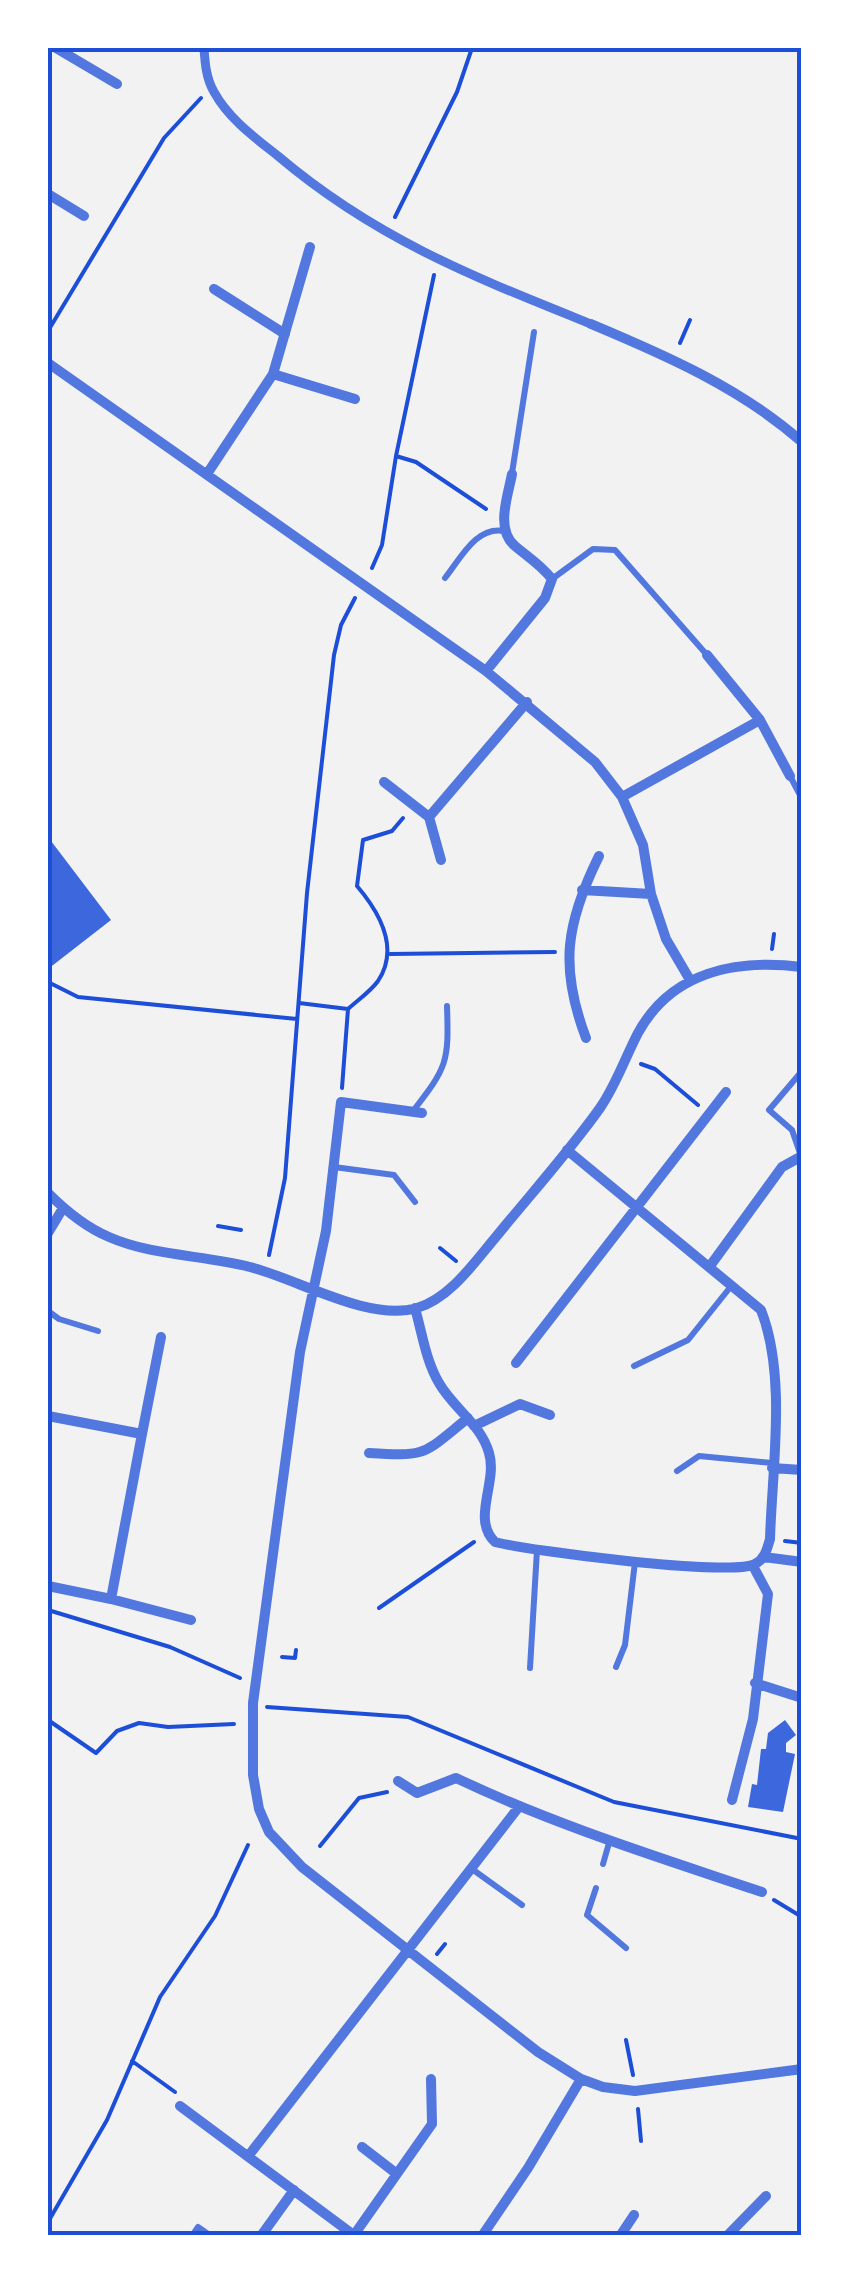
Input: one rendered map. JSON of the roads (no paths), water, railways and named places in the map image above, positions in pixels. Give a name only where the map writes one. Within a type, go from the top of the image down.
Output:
[{"type":"street","points":[[56,48],[117,84]]},
{"type":"street","points":[[204,48],[213,90],[234,120],[304,178],[386,234],[437,260],[672,358],[750,404],[802,442]]},
{"type":"street","points":[[48,194],[84,216]]},
{"type":"street","points":[[207,474],[273,374],[310,247]]},
{"type":"street","points":[[214,289],[285,334]]},
{"type":"street","points":[[48,363],[486,670],[595,762],[622,797],[643,845],[651,894],[666,939],[690,980]]},
{"type":"street","points":[[273,374],[355,399]]},
{"type":"street","points":[[486,670],[545,598],[552,579],[539,563],[510,542],[504,526],[512,474]]},
{"type":"street","points":[[707,655],[760,720],[790,776]]},
{"type":"street","points":[[428,817],[527,702]]},
{"type":"street","points":[[622,797],[760,720]]},
{"type":"street","points":[[384,782],[428,817],[441,860]]},
{"type":"street","points":[[586,1038],[572,1001],[568,952],[582,890],[599,856]]},
{"type":"street","points":[[582,890],[651,894]]},
{"type":"street","points":[[48,1193],[82,1224],[131,1245],[226,1260],[316,1288],[353,1306],[415,1308],[440,1296],[468,1272],[567,1150],[602,1105],[639,1030],[661,1002],[708,971],[741,964],[802,966]]},
{"type":"street","points":[[516,1363],[726,1092]]},
{"type":"street","points":[[417,1112],[341,1102],[316,1288],[300,1352],[254,1703],[254,1793],[270,1832],[284,1849],[538,2052],[581,2079],[603,2087],[635,2091],[802,2069]]},
{"type":"street","points":[[415,1308],[440,1384],[483,1438],[492,1466],[484,1524],[486,1534],[495,1542],[635,1561],[740,1568],[753,1566],[764,1557],[770,1539],[776,1373],[771,1336],[761,1310],[567,1150]]},
{"type":"street","points":[[710,1266],[782,1168],[802,1156]]},
{"type":"street","points":[[48,1233],[63,1208]]},
{"type":"street","points":[[111,1599],[161,1337]]},
{"type":"street","points":[[370,1453],[425,1453],[471,1422],[520,1404],[550,1414]]},
{"type":"street","points":[[48,1416],[142,1434]]},
{"type":"street","points":[[772,1466],[802,1470]]},
{"type":"street","points":[[764,1557],[802,1562]]},
{"type":"street","points":[[732,1800],[753,1719],[768,1594],[753,1566]]},
{"type":"street","points":[[48,1586],[191,1620]]},
{"type":"street","points":[[755,1683],[802,1698]]},
{"type":"street","points":[[403,1784],[416,1792],[456,1778],[518,1808],[609,1843],[762,1892]]},
{"type":"street","points":[[249,2155],[518,1808]]},
{"type":"street","points":[[180,2106],[354,2235],[432,2124],[431,2079]]},
{"type":"street","points":[[482,2236],[581,2079]]},
{"type":"street","points":[[362,2147],[397,2174]]},
{"type":"street","points":[[261,2236],[294,2190]]},
{"type":"street","points":[[727,2236],[766,2196]]},
{"type":"street","points":[[620,2236],[634,2215]]},
{"type":"lane","points":[[512,474],[534,332]]},
{"type":"lane","points":[[445,578],[478,537],[504,526]]},
{"type":"lane","points":[[552,579],[594,549],[615,550],[707,655]]},
{"type":"lane","points":[[790,776],[800,795]]},
{"type":"lane","points":[[417,1112],[443,1071],[447,1006]]},
{"type":"lane","points":[[802,1071],[769,1110],[792,1130],[802,1156]]},
{"type":"lane","points":[[334,1167],[394,1175],[415,1202]]},
{"type":"lane","points":[[634,1366],[688,1340],[732,1284]]},
{"type":"lane","points":[[48,1310],[59,1319],[98,1331]]},
{"type":"lane","points":[[677,1470],[699,1456],[772,1466]]},
{"type":"lane","points":[[530,1668],[537,1550]]},
{"type":"lane","points":[[616,1667],[625,1645],[635,1561]]},
{"type":"lane","points":[[603,1864],[609,1843]]},
{"type":"lane","points":[[471,1868],[522,1905]]},
{"type":"lane","points":[[596,1888],[587,1915],[626,1948]]},
{"type":"lane","points":[[192,2236],[198,2226],[212,2236]]}]
